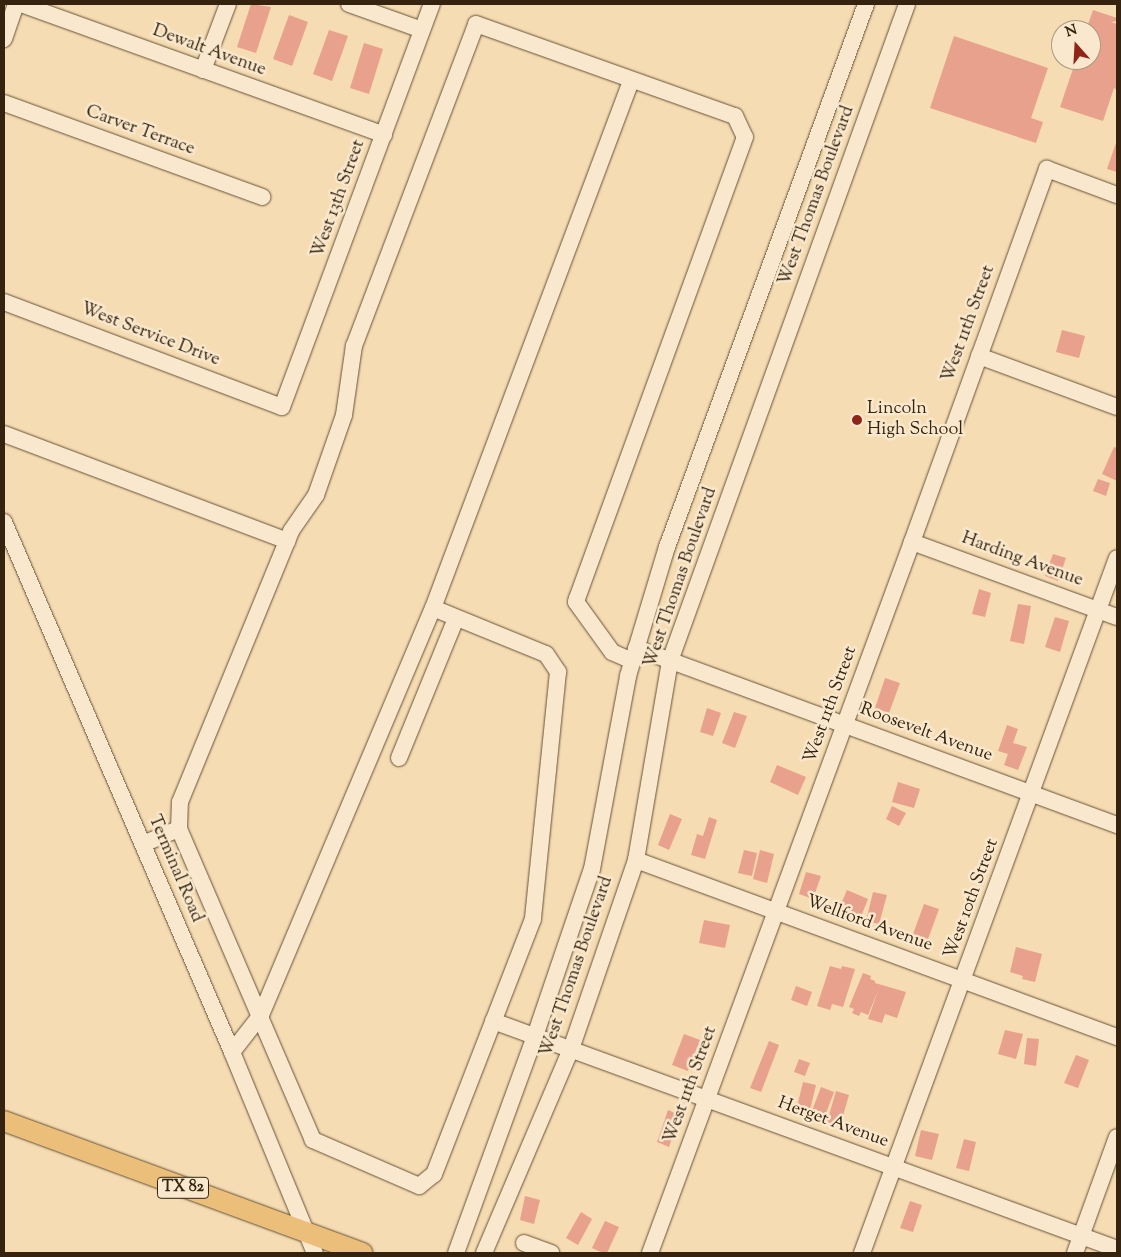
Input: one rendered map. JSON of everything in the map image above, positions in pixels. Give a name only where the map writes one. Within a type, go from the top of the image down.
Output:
[{"type":"main road","name":"TX 82","points":[[4,1121],[363,1253]]},
{"type":"street","points":[[4,39],[16,4]]},
{"type":"street","name":"Dewalt Avenue","points":[[21,4],[384,135]]},
{"type":"street","points":[[203,70],[228,4]]},
{"type":"street","points":[[349,4],[422,30]]},
{"type":"street","name":"West 13th Street","points":[[282,407],[432,4]]},
{"type":"street","name":"West Thomas Boulevard","points":[[456,1253],[536,1036],[592,869],[626,686],[667,547],[866,4]]},
{"type":"street","name":"West Thomas Boulevard","points":[[484,1253],[571,1049],[636,860],[670,661],[902,5]]},
{"type":"street","points":[[232,1052],[261,1015],[433,608],[631,81],[476,24],[354,346],[344,414],[316,495],[287,541],[180,802],[179,830],[261,1015],[313,1140],[419,1186],[434,1174],[533,920],[558,672],[546,654],[433,608]]},
{"type":"street","name":"Roosevelt Avenue","points":[[631,81],[735,116],[745,137],[576,602],[612,652],[670,661],[1117,825]]},
{"type":"street","name":"Carver Terrace","points":[[4,103],[262,197]]},
{"type":"street","name":"West 11th Street","points":[[650,1253],[777,912],[1047,169],[1117,196]]},
{"type":"street","name":"West Service Drive","points":[[4,302],[282,407]]},
{"type":"street","points":[[979,356],[1117,407]]},
{"type":"street","points":[[4,434],[287,541]]},
{"type":"street","name":"Terminal Road","points":[[4,522],[232,1052],[315,1253]]},
{"type":"street","name":"Harding Avenue","points":[[912,542],[1117,617]]},
{"type":"street","name":"West 10th Street","points":[[862,1253],[1117,558]]},
{"type":"street","points":[[398,758],[456,618]]},
{"type":"street","points":[[142,844],[179,830]]},
{"type":"street","name":"Wellford Avenue","points":[[636,860],[1117,1037]]},
{"type":"street","name":"Herget Avenue","points":[[493,1021],[1117,1249]]},
{"type":"street","points":[[1075,1253],[1117,1137]]},
{"type":"street","points":[[524,1243],[551,1253]]},
{"type":"building","points":[[251,4],[271,7],[256,53],[237,47]]},
{"type":"building","points":[[1093,10],[1117,18],[1117,21],[1111,22],[1117,24],[1117,90],[1114,88],[1103,121],[1060,107],[1073,70],[1101,70],[1101,20],[1090,20]]},
{"type":"building","points":[[289,15],[308,22],[292,66],[273,59]]},
{"type":"building","points":[[329,30],[348,36],[332,81],[313,74]]},
{"type":"building","points":[[954,36],[1048,68],[1031,118],[1043,122],[1036,143],[930,108]]},
{"type":"building","points":[[364,43],[383,49],[369,94],[350,88]]},
{"type":"building","points":[[1117,140],[1117,172],[1107,169]]},
{"type":"building","points":[[1062,330],[1085,336],[1079,358],[1056,352]]},
{"type":"building","points":[[1114,447],[1117,448],[1117,481],[1102,474]]},
{"type":"building","points":[[1098,479],[1110,483],[1106,496],[1093,491]]},
{"type":"building","points":[[1053,554],[1066,558],[1058,581],[1045,576]]},
{"type":"building","points":[[979,589],[991,593],[985,617],[972,614]]},
{"type":"building","points":[[1018,604],[1031,606],[1024,644],[1010,641]]},
{"type":"building","points":[[1055,617],[1069,621],[1060,652],[1045,647]]},
{"type":"building","points":[[885,678],[900,683],[889,713],[875,708]]},
{"type":"building","points":[[707,708],[721,713],[713,736],[700,732]]},
{"type":"building","points":[[734,712],[747,716],[735,748],[722,743]]},
{"type":"building","points":[[1007,725],[1018,729],[1013,743],[1027,747],[1018,770],[1004,765],[1008,754],[998,751]]},
{"type":"building","points":[[777,765],[806,777],[798,795],[770,782]]},
{"type":"building","points":[[898,782],[920,789],[914,808],[892,802]]},
{"type":"building","points":[[892,806],[906,813],[899,826],[886,819]]},
{"type":"building","points":[[670,814],[682,819],[669,850],[658,845]]},
{"type":"building","points":[[709,817],[717,820],[705,859],[691,855],[697,834],[703,836]]},
{"type":"building","points":[[744,850],[757,853],[752,876],[738,873]]},
{"type":"building","points":[[760,850],[774,854],[767,883],[753,879]]},
{"type":"building","points":[[806,872],[821,876],[813,899],[799,894]]},
{"type":"building","points":[[847,890],[868,899],[860,919],[838,911]]},
{"type":"building","points":[[873,892],[887,895],[879,924],[866,921]]},
{"type":"building","points":[[924,904],[939,909],[928,939],[913,934]]},
{"type":"building","points":[[704,920],[730,925],[725,948],[699,943]]},
{"type":"building","points":[[1016,947],[1042,954],[1035,982],[1022,979],[1023,976],[1010,972]]},
{"type":"building","points":[[830,966],[841,969],[842,966],[855,969],[843,1007],[832,1004],[830,1010],[817,1006]]},
{"type":"building","points":[[863,973],[871,976],[870,979],[875,981],[875,983],[906,992],[897,1018],[885,1014],[882,1023],[868,1019],[878,991],[868,1015],[861,1012],[859,1016],[852,1013],[854,1009],[849,1007]]},
{"type":"building","points":[[796,986],[812,992],[807,1006],[791,1000]]},
{"type":"building","points":[[1005,1030],[1023,1034],[1016,1059],[998,1054]]},
{"type":"building","points":[[684,1034],[700,1040],[688,1071],[672,1065]]},
{"type":"building","points":[[1027,1038],[1039,1039],[1036,1066],[1024,1064]]},
{"type":"building","points":[[769,1041],[779,1045],[761,1092],[750,1088]]},
{"type":"building","points":[[1076,1055],[1089,1060],[1078,1088],[1064,1083]]},
{"type":"building","points":[[799,1059],[810,1063],[805,1076],[794,1072]]},
{"type":"building","points":[[803,1082],[816,1085],[809,1114],[796,1111]]},
{"type":"building","points":[[821,1087],[834,1092],[823,1121],[810,1116]]},
{"type":"building","points":[[836,1091],[849,1095],[840,1126],[827,1122]]},
{"type":"building","points":[[668,1110],[680,1115],[669,1147],[657,1142]]},
{"type":"building","points":[[921,1130],[939,1134],[932,1160],[915,1156]]},
{"type":"building","points":[[964,1139],[976,1142],[969,1171],[956,1168]]},
{"type":"building","points":[[525,1196],[540,1200],[534,1224],[520,1220]]},
{"type":"building","points":[[910,1201],[922,1205],[913,1232],[900,1228]]},
{"type":"building","points":[[581,1212],[592,1219],[578,1245],[566,1238]]},
{"type":"building","points":[[605,1221],[619,1227],[607,1253],[603,1253],[592,1248]]},
{"type":"place","name":"Lincoln High School","points":[[857,420]]}]
